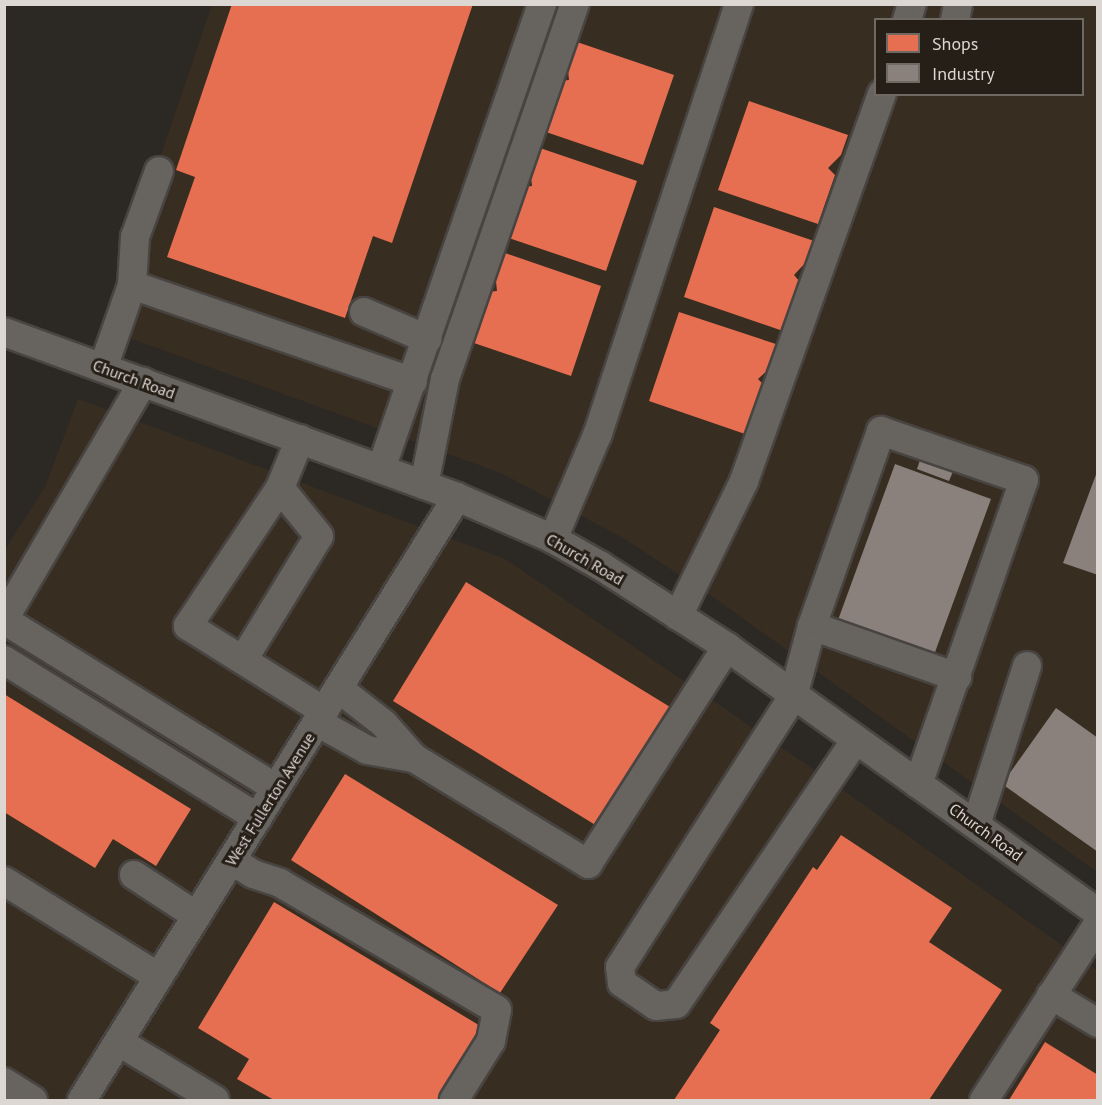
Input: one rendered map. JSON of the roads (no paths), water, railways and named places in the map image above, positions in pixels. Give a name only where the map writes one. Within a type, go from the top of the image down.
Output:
[{"type":"street","points":[[381,469],[542,4]]},
{"type":"street","points":[[424,485],[446,379],[575,4]]},
{"type":"street","points":[[554,539],[597,433],[739,4]]},
{"type":"street","points":[[678,616],[744,481],[881,96]]},
{"type":"street","points":[[103,368],[132,285],[135,237],[159,171]]},
{"type":"street","points":[[132,285],[413,382]]},
{"type":"street","points":[[364,312],[427,339]]},
{"type":"street","name":"Church Road","points":[[4,332],[457,497],[554,539],[727,647],[793,697],[1098,913]]},
{"type":"street","points":[[143,382],[4,620],[276,788]]},
{"type":"street","points":[[855,741],[676,1004],[656,1006],[622,983],[620,967],[793,697],[812,626],[881,431],[1024,480],[918,784]]},
{"type":"street","points":[[300,440],[279,488],[188,626],[326,707],[384,724],[414,758],[588,864],[727,647]]},
{"type":"street","points":[[243,660],[319,536],[279,488]]},
{"type":"street","name":"West Fullerton Avenue","points":[[82,1101],[457,497]]},
{"type":"street","points":[[812,626],[957,677]]},
{"type":"street","points":[[4,660],[258,818]]},
{"type":"street","points":[[976,825],[1027,666]]},
{"type":"street","points":[[326,707],[367,750],[414,758]]},
{"type":"street","points":[[231,860],[253,874],[280,883],[497,1010],[491,1041],[454,1101]]},
{"type":"street","points":[[134,875],[197,916]]},
{"type":"street","points":[[4,881],[159,977]]},
{"type":"street","points":[[984,1101],[1050,995],[1098,924]]},
{"type":"street","points":[[1050,995],[1098,1023]]},
{"type":"street","points":[[119,1042],[215,1101]]},
{"type":"street","points":[[4,1082],[33,1101]]}]
